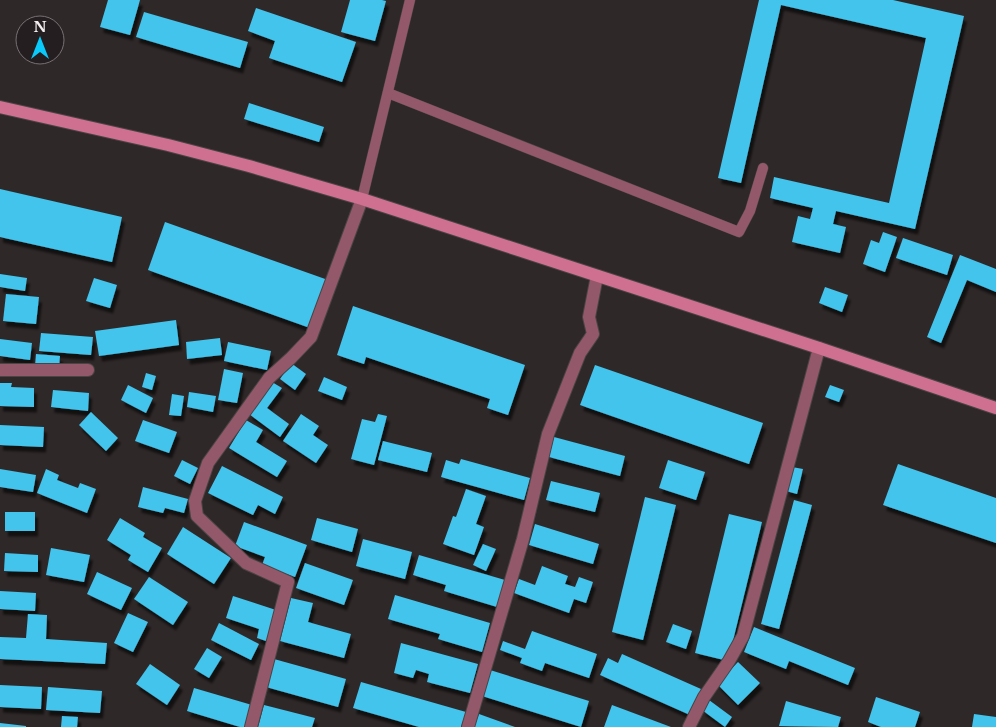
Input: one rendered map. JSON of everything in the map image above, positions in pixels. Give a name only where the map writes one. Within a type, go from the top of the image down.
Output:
[{"type":"main road","points":[[0,107],[249,166],[362,199],[819,348],[996,408]]},
{"type":"street","points":[[251,727],[288,582],[246,563],[197,516],[195,501],[208,463],[269,378],[311,337],[362,199]]},
{"type":"street","points":[[468,727],[523,539],[548,434],[580,353],[593,334],[588,317],[596,276]]},
{"type":"street","points":[[689,727],[704,696],[744,636],[819,348]]},
{"type":"street","points":[[0,370],[88,370]]},
{"type":"lane","points":[[362,199],[410,0]]},
{"type":"lane","points":[[388,93],[739,232],[750,211],[763,168]]},
{"type":"building","points":[[108,0],[140,0],[130,35],[100,27]]},
{"type":"building","points":[[350,0],[386,1],[375,41],[341,32]]},
{"type":"building","points":[[759,0],[893,0],[964,16],[915,229],[836,211],[833,224],[846,227],[840,253],[792,242],[798,216],[810,219],[813,208],[770,198],[774,177],[889,203],[926,38],[781,5],[741,183],[718,178]]},
{"type":"building","points":[[256,8],[356,42],[342,82],[269,58],[275,41],[248,31]]},
{"type":"building","points":[[144,12],[248,42],[240,68],[136,37]]},
{"type":"building","points":[[249,103],[324,127],[319,142],[244,119]]},
{"type":"building","points":[[0,189],[122,217],[112,262],[0,237]]},
{"type":"building","points":[[165,222],[328,280],[310,328],[148,270]]},
{"type":"building","points":[[883,232],[897,237],[885,272],[863,264],[871,240],[879,243]]},
{"type":"building","points":[[903,238],[953,255],[947,275],[896,258]]},
{"type":"building","points":[[960,255],[996,269],[996,292],[967,280],[941,343],[927,337]]},
{"type":"building","points":[[0,274],[27,278],[25,291],[0,287]]},
{"type":"building","points":[[94,278],[117,285],[110,308],[86,301]]},
{"type":"building","points":[[825,287],[848,295],[842,312],[819,303]]},
{"type":"building","points":[[6,294],[39,297],[36,324],[3,321]]},
{"type":"building","points":[[353,306],[525,365],[508,415],[487,408],[490,399],[366,357],[364,364],[337,355]]},
{"type":"building","points":[[176,320],[179,345],[99,356],[95,331]]},
{"type":"building","points":[[41,333],[93,337],[91,355],[39,351]]},
{"type":"building","points":[[220,338],[222,355],[187,359],[186,342]]},
{"type":"building","points":[[0,339],[32,343],[30,360],[0,356]]},
{"type":"building","points":[[228,342],[271,351],[267,370],[224,361]]},
{"type":"building","points":[[36,354],[60,356],[59,368],[35,366]]},
{"type":"building","points":[[291,363],[306,374],[295,390],[280,379]]},
{"type":"building","points":[[595,365],[763,423],[749,464],[580,405]]},
{"type":"building","points":[[224,369],[243,373],[237,403],[218,400]]},
{"type":"building","points":[[146,373],[156,376],[152,390],[142,387]]},
{"type":"building","points":[[324,377],[347,387],[342,400],[318,391]]},
{"type":"building","points":[[272,382],[282,388],[267,408],[289,424],[280,437],[249,414]]},
{"type":"building","points":[[0,383],[12,383],[11,387],[34,388],[34,407],[0,406]]},
{"type":"building","points":[[128,385],[153,398],[146,413],[121,400]]},
{"type":"building","points":[[830,385],[844,390],[839,402],[825,397]]},
{"type":"building","points":[[53,390],[89,393],[88,411],[51,407]]},
{"type":"building","points":[[189,392],[216,396],[213,412],[187,407]]},
{"type":"building","points":[[172,394],[184,396],[181,416],[169,415]]},
{"type":"building","points":[[91,412],[118,438],[106,451],[79,425]]},
{"type":"building","points":[[301,414],[319,426],[313,435],[328,445],[316,463],[283,441]]},
{"type":"building","points":[[378,414],[387,416],[374,465],[351,459],[362,419],[375,422]]},
{"type":"building","points":[[143,420],[177,432],[169,453],[135,441]]},
{"type":"building","points":[[246,420],[263,430],[256,442],[287,461],[277,477],[229,448]]},
{"type":"building","points":[[0,425],[44,427],[43,447],[0,445]]},
{"type":"building","points":[[554,437],[625,456],[620,476],[549,457]]},
{"type":"building","points":[[383,441],[432,453],[427,472],[378,460]]},
{"type":"building","points":[[461,459],[530,478],[524,500],[441,477],[446,460],[459,464]]},
{"type":"building","points":[[182,460],[198,468],[190,484],[174,476]]},
{"type":"building","points":[[668,460],[705,472],[696,500],[659,488]]},
{"type":"building","points":[[898,464],[996,498],[996,543],[883,505]]},
{"type":"building","points":[[222,466],[283,497],[275,514],[258,505],[253,515],[208,493]]},
{"type":"building","points":[[792,467],[803,469],[797,494],[786,491]]},
{"type":"building","points":[[0,469],[36,475],[33,492],[0,487]]},
{"type":"building","points":[[46,469],[59,475],[57,480],[78,488],[80,483],[96,489],[87,513],[37,493]]},
{"type":"building","points":[[551,481],[600,493],[595,512],[546,500]]},
{"type":"building","points":[[143,487],[188,499],[184,513],[165,508],[163,513],[138,507]]},
{"type":"building","points":[[466,489],[486,496],[476,524],[484,527],[474,555],[443,544],[453,516],[456,517]]},
{"type":"building","points":[[645,497],[676,505],[643,640],[612,632]]},
{"type":"building","points":[[794,500],[812,505],[779,629],[761,624]]},
{"type":"building","points":[[5,512],[35,512],[35,531],[5,531]]},
{"type":"building","points":[[729,514],[762,522],[728,661],[695,653]]},
{"type":"building","points":[[120,518],[145,533],[143,537],[162,548],[148,572],[128,560],[131,555],[107,540]]},
{"type":"building","points":[[317,518],[358,529],[352,552],[311,540]]},
{"type":"building","points":[[244,522],[307,545],[295,577],[262,565],[265,557],[235,546]]},
{"type":"building","points":[[535,524],[599,544],[593,564],[529,545]]},
{"type":"building","points":[[183,527],[231,558],[214,584],[167,554]]},
{"type":"building","points":[[363,539],[412,552],[405,579],[356,566]]},
{"type":"building","points":[[483,544],[496,549],[486,571],[473,565]]},
{"type":"building","points":[[51,548],[90,555],[84,582],[46,575]]},
{"type":"building","points":[[5,553],[38,555],[38,572],[4,571]]},
{"type":"building","points":[[419,555],[505,580],[497,607],[444,591],[446,585],[413,575]]},
{"type":"building","points":[[305,563],[353,580],[344,605],[296,588]]},
{"type":"building","points":[[542,566],[568,576],[565,584],[575,587],[579,577],[593,582],[586,603],[574,599],[569,613],[514,593],[519,579],[535,585]]},
{"type":"building","points":[[97,572],[132,588],[121,610],[87,594]]},
{"type":"building","points":[[149,577],[188,602],[173,625],[134,599]]},
{"type":"building","points":[[0,591],[36,593],[35,611],[0,609]]},
{"type":"building","points":[[395,595],[490,623],[482,652],[438,639],[440,634],[388,619]]},
{"type":"building","points":[[233,596],[279,611],[269,642],[257,638],[259,629],[226,618]]},
{"type":"building","points":[[291,598],[313,603],[308,622],[351,634],[344,658],[280,641]]},
{"type":"building","points":[[128,613],[148,622],[133,652],[114,643]]},
{"type":"building","points":[[28,614],[47,615],[46,639],[107,643],[105,664],[0,659],[0,637],[26,638]]},
{"type":"building","points":[[219,623],[259,644],[251,660],[211,640]]},
{"type":"building","points":[[673,624],[692,631],[686,649],[666,642]]},
{"type":"building","points":[[754,627],[855,668],[848,685],[789,661],[786,669],[744,652]]},
{"type":"building","points":[[532,631],[597,654],[589,678],[545,663],[542,671],[520,663],[522,658],[500,650],[503,641],[525,649]]},
{"type":"building","points":[[401,643],[478,664],[470,693],[427,682],[429,674],[416,670],[413,678],[394,673]]},
{"type":"building","points":[[207,648],[222,657],[209,678],[194,669]]},
{"type":"building","points":[[622,654],[701,689],[690,715],[600,675],[608,658],[618,663]]},
{"type":"building","points":[[274,659],[346,679],[338,707],[266,687]]},
{"type":"building","points":[[738,662],[760,683],[738,705],[717,684]]},
{"type":"building","points":[[150,664],[180,685],[167,705],[136,684]]},
{"type":"building","points":[[490,670],[589,701],[581,727],[482,696]]},
{"type":"building","points":[[361,682],[466,712],[461,727],[419,727],[353,708]]},
{"type":"building","points":[[0,685],[42,687],[41,709],[0,707]]},
{"type":"building","points":[[48,687],[102,691],[100,713],[46,710]]},
{"type":"building","points":[[194,688],[252,705],[245,727],[187,711]]},
{"type":"building","points":[[876,697],[920,712],[915,727],[881,727],[868,722]]},
{"type":"building","points":[[709,700],[732,717],[725,727],[702,710]]},
{"type":"building","points":[[786,701],[841,717],[838,727],[779,726]]},
{"type":"building","points":[[264,705],[315,718],[312,727],[258,727]]},
{"type":"building","points":[[612,705],[671,727],[604,727]]},
{"type":"building","points":[[479,714],[515,727],[474,727]]},
{"type":"building","points":[[974,714],[996,717],[996,727],[972,727]]},
{"type":"building","points":[[62,716],[78,717],[77,727],[61,727]]},
{"type":"building","points":[[0,723],[26,726],[26,727],[0,727]]}]
